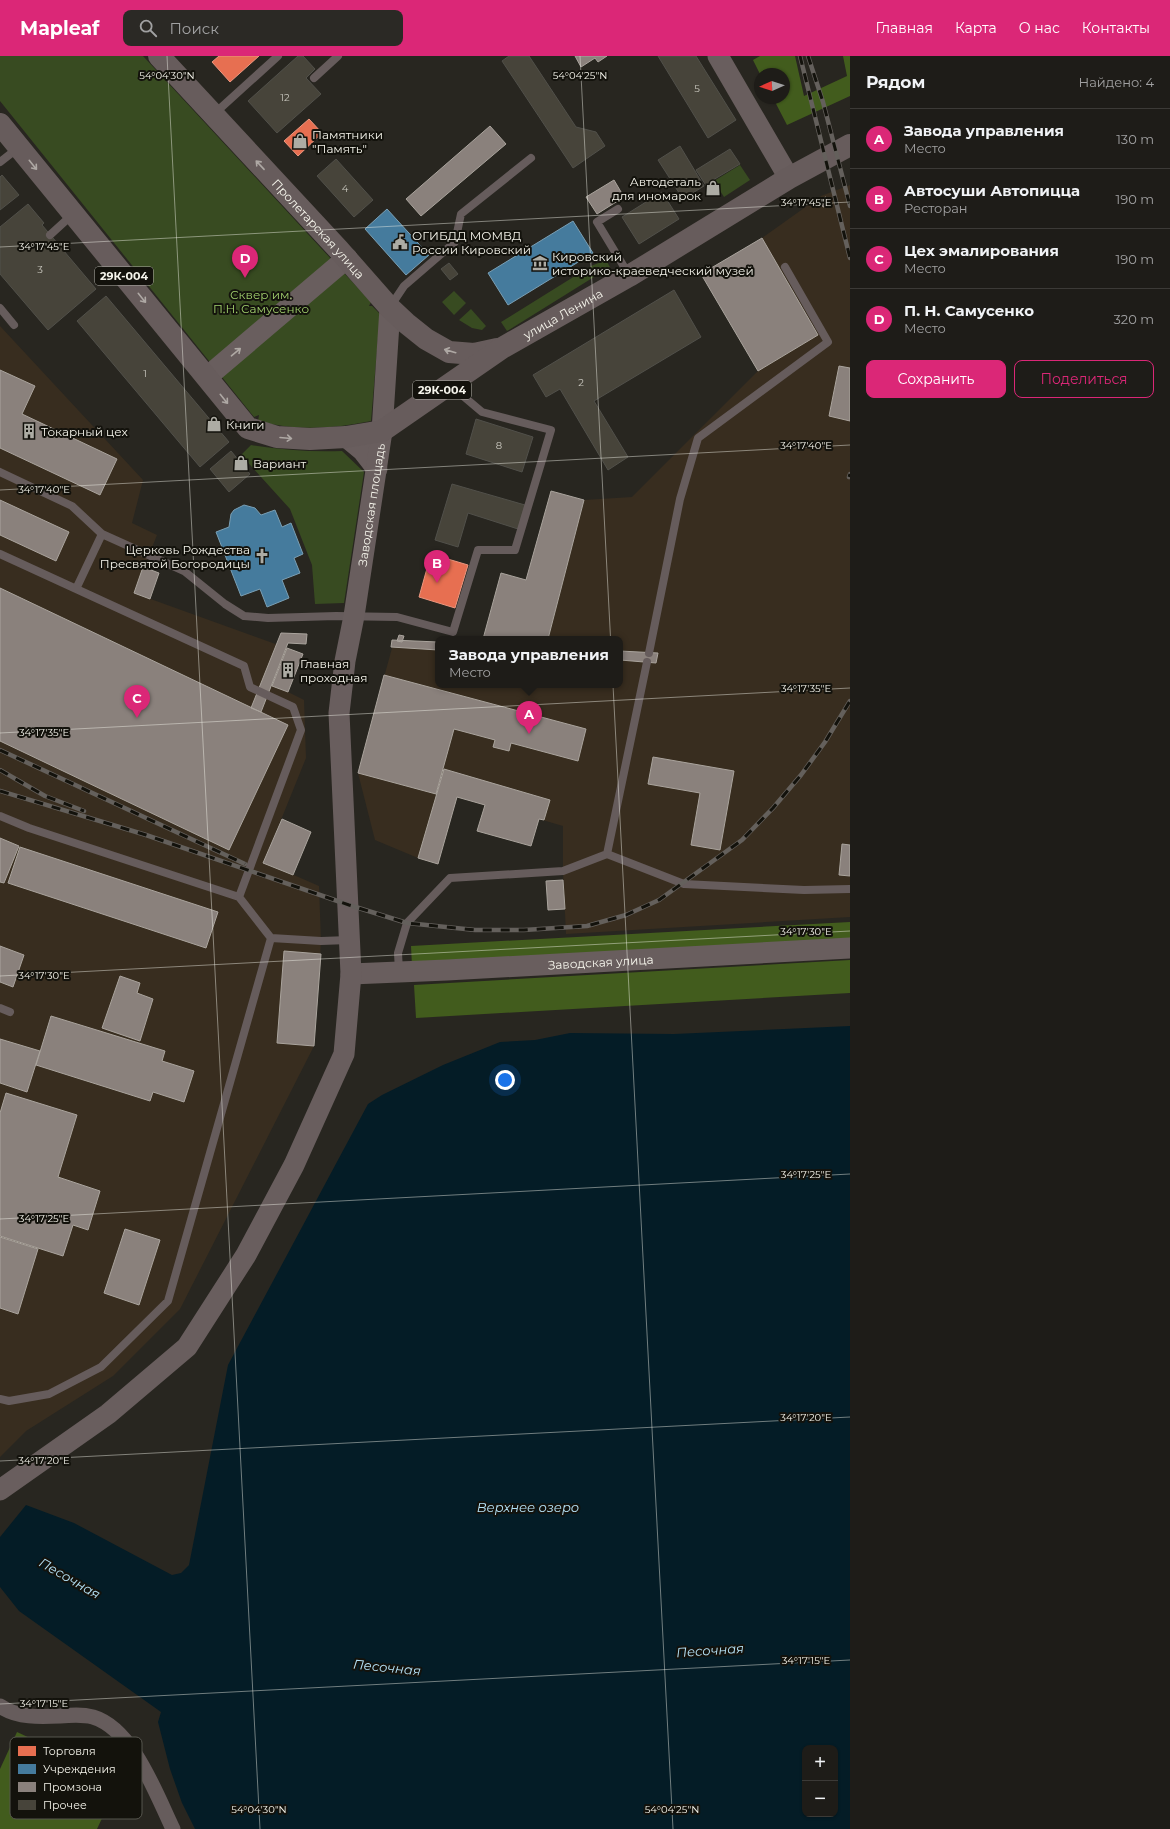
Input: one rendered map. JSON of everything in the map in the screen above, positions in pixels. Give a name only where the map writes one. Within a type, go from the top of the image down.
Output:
[{"type":"main road","points":[[718,56],[789,178]]},
{"type":"main road","name":"Пролетарская улица","points":[[166,58],[213,114],[347,258],[390,308],[426,340],[449,352],[474,354],[502,348]]},
{"type":"main road","name":"29К-004","points":[[0,124],[206,377]]},
{"type":"main road","name":"улица Ленина","points":[[502,348],[630,276],[789,178],[850,145]]},
{"type":"main road","points":[[206,377],[347,258]]},
{"type":"main road","points":[[382,431],[390,308]]},
{"type":"main road","name":"29К-004","points":[[382,431],[502,348]]},
{"type":"main road","name":"Заводская площадь","points":[[0,1490],[108,1414],[187,1347],[246,1255],[294,1165],[344,1054],[351,974],[339,713],[345,661],[354,616],[382,431],[346,437],[310,439],[277,437],[248,428],[206,377]]},
{"type":"main road","points":[[346,437],[363,450],[377,469]]},
{"type":"main road","name":"Заводская улица","points":[[351,974],[850,948]]},
{"type":"street","points":[[0,1706],[32,1717],[79,1714],[94,1718],[110,1725],[123,1737]]},
{"type":"street","points":[[142,1767],[173,1829]]},
{"type":"lane","points":[[213,114],[278,56]]},
{"type":"lane","points":[[314,78],[338,56]]},
{"type":"lane","points":[[0,162],[19,147]]},
{"type":"lane","points":[[390,308],[404,286],[455,242],[462,214],[531,158]]},
{"type":"lane","points":[[618,209],[597,222],[630,276]]},
{"type":"lane","points":[[50,235],[73,214]]},
{"type":"lane","points":[[649,653],[680,499],[698,438],[828,342],[785,267]]},
{"type":"lane","points":[[0,308],[14,325]]},
{"type":"lane","points":[[0,472],[72,506],[102,534],[184,571],[225,604],[244,616],[268,618],[354,616],[397,617],[453,632],[478,550],[515,550],[551,430],[482,412],[449,385]]},
{"type":"lane","points":[[76,589],[102,534]]},
{"type":"lane","points":[[0,554],[244,666],[250,688],[292,707],[301,730],[239,898]]},
{"type":"lane","points":[[607,854],[647,662]]},
{"type":"lane","points":[[0,816],[29,828],[239,898],[271,938],[321,941],[350,940]]},
{"type":"lane","points":[[399,972],[398,953],[407,923],[450,878],[563,871],[607,854],[684,884],[804,890],[850,889]]},
{"type":"lane","points":[[0,1399],[9,1401],[49,1394],[101,1367],[168,1301],[271,938]]},
{"type":"lane","points":[[0,1008],[10,1012]]},
{"type":"shaded area","points":[[850,185],[850,917],[566,934],[563,871],[563,826],[539,819],[531,846],[477,831],[485,805],[457,797],[438,864],[418,858],[375,840],[358,773],[392,648],[392,640],[435,642],[435,688],[623,688],[623,636],[549,636],[584,500],[632,497],[758,371],[762,238],[821,196]]},
{"type":"shaded area","points":[[0,326],[143,480],[132,523],[157,535],[134,593],[303,654],[288,692],[304,700],[306,758],[264,862],[319,886],[321,941],[314,1046],[180,1309],[113,1376],[26,1431],[0,1457]]},
{"type":"green space","name":"Сквер им. П.Н. Самусенко","points":[[0,56],[143,56],[371,302],[369,306],[372,306],[380,314],[371,421],[343,426],[300,428],[258,421],[259,415],[254,417],[0,101]]},
{"type":"green space","points":[[760,56],[795,56],[804,96],[847,76],[843,56],[850,56],[850,96],[787,125],[776,104],[790,104],[790,68],[757,68],[753,60]]},
{"type":"green space","points":[[740,165],[750,180],[724,197],[714,181]]},
{"type":"green space","points":[[606,260],[610,267],[507,331],[501,322],[591,266]]},
{"type":"green space","points":[[454,291],[466,303],[454,315],[442,302]]},
{"type":"green space","points":[[471,309],[486,326],[482,330],[472,328],[459,320]]},
{"type":"green space","points":[[251,445],[296,450],[342,451],[364,472],[344,603],[315,604],[312,565],[290,509],[241,455]]},
{"type":"green space","points":[[850,922],[850,942],[412,966],[411,946]]},
{"type":"green space","points":[[850,960],[850,993],[416,1018],[414,985]]},
{"type":"green space","points":[[17,1732],[28,1737],[15,1737]]},
{"type":"green space","points":[[10,1747],[10,1819],[102,1819],[97,1829],[0,1829],[0,1769]]},
{"type":"water","name":"Верхнее озеро","points":[[850,1026],[850,1829],[195,1829],[182,1803],[170,1769],[158,1722],[161,1712],[19,1611],[0,1587],[0,1537],[26,1505],[74,1523],[172,1575],[181,1573],[189,1565],[228,1365],[368,1104],[382,1095],[443,1065],[500,1042],[535,1040],[570,1033],[674,1034]]},
{"type":"building: Торговля","points":[[219,56],[259,56],[230,82],[212,62]]},
{"type":"building: Торговля","points":[[309,119],[322,133],[298,156],[284,141]]},
{"type":"building: Торговля","points":[[431,554],[468,565],[455,608],[419,597]]},
{"type":"building: Учреждения","points":[[387,209],[429,255],[406,275],[365,229]]},
{"type":"building: Учреждения","name":"Кировский историко-краеведческий музей","points":[[573,221],[593,253],[508,305],[488,273]]},
{"type":"building: Учреждения","name":"Церковь Рождества Пресвятой Богородицы","points":[[244,505],[255,508],[261,515],[275,510],[282,527],[291,523],[303,554],[294,558],[300,573],[282,580],[289,598],[267,607],[260,589],[241,596],[216,532],[229,527],[231,514],[234,510]]},
{"type":"building: Промзона","points":[[575,56],[607,56],[598,62],[595,58],[581,67]]},
{"type":"building: Промзона","points":[[490,126],[506,144],[421,216],[406,199]]},
{"type":"building: Промзона","points":[[614,180],[624,197],[597,214],[586,197]]},
{"type":"building: Промзона","points":[[826,197],[829,205],[823,207],[820,199]]},
{"type":"building: Промзона","points":[[762,238],[818,335],[758,371],[701,274]]},
{"type":"building: Промзона","points":[[839,366],[850,368],[850,421],[829,416]]},
{"type":"building: Промзона","name":"Токарный цех","points":[[0,370],[35,386],[22,414],[117,459],[100,495],[0,448]]},
{"type":"building: Промзона","points":[[551,491],[584,500],[549,636],[484,636],[501,573],[526,580]]},
{"type":"building: Промзона","points":[[0,500],[69,532],[56,561],[0,535]]},
{"type":"building: Промзона","points":[[143,567],[159,573],[150,599],[134,593]]},
{"type":"building: Промзона","points":[[0,588],[288,725],[229,850],[0,741]]},
{"type":"building: Промзона","points":[[281,633],[307,634],[306,644],[288,643],[261,712],[251,708]]},
{"type":"building: Промзона","points":[[399,635],[404,636],[402,642],[397,641]]},
{"type":"building: Промзона","points":[[392,640],[435,642],[435,650],[391,647]]},
{"type":"building: Промзона","name":"Главная проходная","points":[[287,648],[303,654],[288,692],[272,686]]},
{"type":"building: Промзона","points":[[623,651],[658,653],[656,663],[623,660]]},
{"type":"building: Промзона","points":[[384,675],[586,729],[578,761],[511,743],[509,751],[493,747],[495,740],[454,729],[436,794],[358,773]]},
{"type":"building: Промзона","points":[[653,757],[734,771],[720,850],[691,845],[700,793],[648,784]]},
{"type":"building: Промзона","points":[[444,769],[550,800],[544,820],[539,819],[531,846],[477,831],[485,805],[457,797],[438,864],[418,858]]},
{"type":"building: Промзона","points":[[282,819],[311,832],[293,875],[263,863]]},
{"type":"building: Промзона","points":[[0,838],[19,846],[4,883],[0,882]]},
{"type":"building: Промзона","points":[[842,844],[850,845],[850,876],[839,875]]},
{"type":"building: Промзона","points":[[20,847],[218,912],[206,948],[8,883]]},
{"type":"building: Промзона","points":[[563,880],[565,909],[548,910],[546,881]]},
{"type":"building: Промзона","points":[[0,946],[24,955],[13,987],[0,982]]},
{"type":"building: Промзона","points":[[284,951],[321,954],[314,1046],[277,1043]]},
{"type":"building: Промзона","points":[[120,976],[140,983],[137,993],[153,999],[140,1041],[102,1028]]},
{"type":"building: Промзона","points":[[51,1016],[165,1051],[162,1061],[194,1071],[184,1102],[153,1092],[150,1101],[36,1065]]},
{"type":"building: Промзона","points":[[0,1039],[40,1051],[27,1092],[0,1083]]},
{"type":"building: Промзона","points":[[6,1093],[77,1115],[58,1177],[100,1191],[88,1230],[73,1225],[63,1256],[0,1236],[0,1113]]},
{"type":"building: Промзона","points":[[125,1229],[160,1240],[139,1305],[104,1293]]},
{"type":"building: Промзона","points":[[0,1237],[38,1249],[18,1314],[0,1308]]},
{"type":"building: Прочее","points":[[298,56],[303,56],[315,69],[306,78],[321,94],[277,133],[248,101]]},
{"type":"building: Прочее","points":[[509,56],[529,56],[576,127],[596,132],[605,146],[573,168],[502,61]]},
{"type":"building: Прочее","points":[[658,56],[696,56],[736,120],[708,138]]},
{"type":"building: Прочее","points":[[680,146],[704,186],[683,199],[658,160]]},
{"type":"building: Прочее","points":[[730,149],[740,164],[713,180],[716,186],[709,190],[696,170]]},
{"type":"building: Прочее","points":[[336,159],[373,200],[354,217],[317,176]]},
{"type":"building: Прочее","points":[[2,175],[19,195],[0,210],[0,177]]},
{"type":"building: Прочее","points":[[662,192],[679,219],[639,244],[622,217]]},
{"type":"building: Прочее","points":[[28,204],[44,223],[42,225],[96,289],[48,330],[0,274],[0,227]]},
{"type":"building: Прочее","points":[[449,263],[458,274],[450,280],[441,269]]},
{"type":"building: Прочее","points":[[674,290],[701,337],[594,401],[628,457],[608,470],[560,389],[546,397],[533,375]]},
{"type":"building: Прочее","points":[[106,296],[229,442],[200,467],[77,321]]},
{"type":"building: Прочее","points":[[476,419],[533,437],[522,472],[466,454]]},
{"type":"building: Прочее","points":[[231,451],[250,474],[229,492],[210,469]]},
{"type":"building: Прочее","points":[[452,484],[525,505],[518,529],[468,513],[458,547],[435,540]]},
{"type":"railway","points":[[800,56],[850,258]]},
{"type":"railway","points":[[808,56],[823,102],[850,206]]},
{"type":"railway","points":[[0,791],[146,835],[349,905],[407,923],[475,930],[524,930],[587,926],[626,915],[659,900],[742,840],[773,808],[801,775],[825,742],[850,701]]},
{"type":"railway","points":[[0,750],[245,864]]},
{"type":"railway","points":[[0,770],[45,796],[84,811]]},
{"type":"place","name":"Памятники \"Память\"","points":[[300,141]]},
{"type":"place","name":"Автодеталь для иномарок","points":[[713,188]]},
{"type":"place","name":"ОГИБДД МОМВД России Кировский","points":[[400,242]]},
{"type":"place","name":"Кировский историко-краеведческий музей","points":[[540,263]]},
{"type":"place","name":"П. Н. Самусенко","points":[[245,278]]},
{"type":"place","name":"Книги","points":[[214,424]]},
{"type":"place","name":"Токарный цех","points":[[29,431]]},
{"type":"place","name":"Вариант","points":[[241,463]]},
{"type":"place","name":"Церковь Рождества Пресвятой Богородицы","points":[[262,556]]},
{"type":"place","name":"Автосуши Автопицца","points":[[437,583]]},
{"type":"place","name":"Главная проходная","points":[[288,670]]},
{"type":"place","name":"Цех эмалирования","points":[[137,718]]},
{"type":"place","name":"Завода управления","points":[[529,734]]},
{"type":"water label","name":"Песочная","points":[[70,1578]]},
{"type":"water label","name":"Песочная","points":[[710,1650]]},
{"type":"water label","name":"Песочная","points":[[387,1667]]}]
